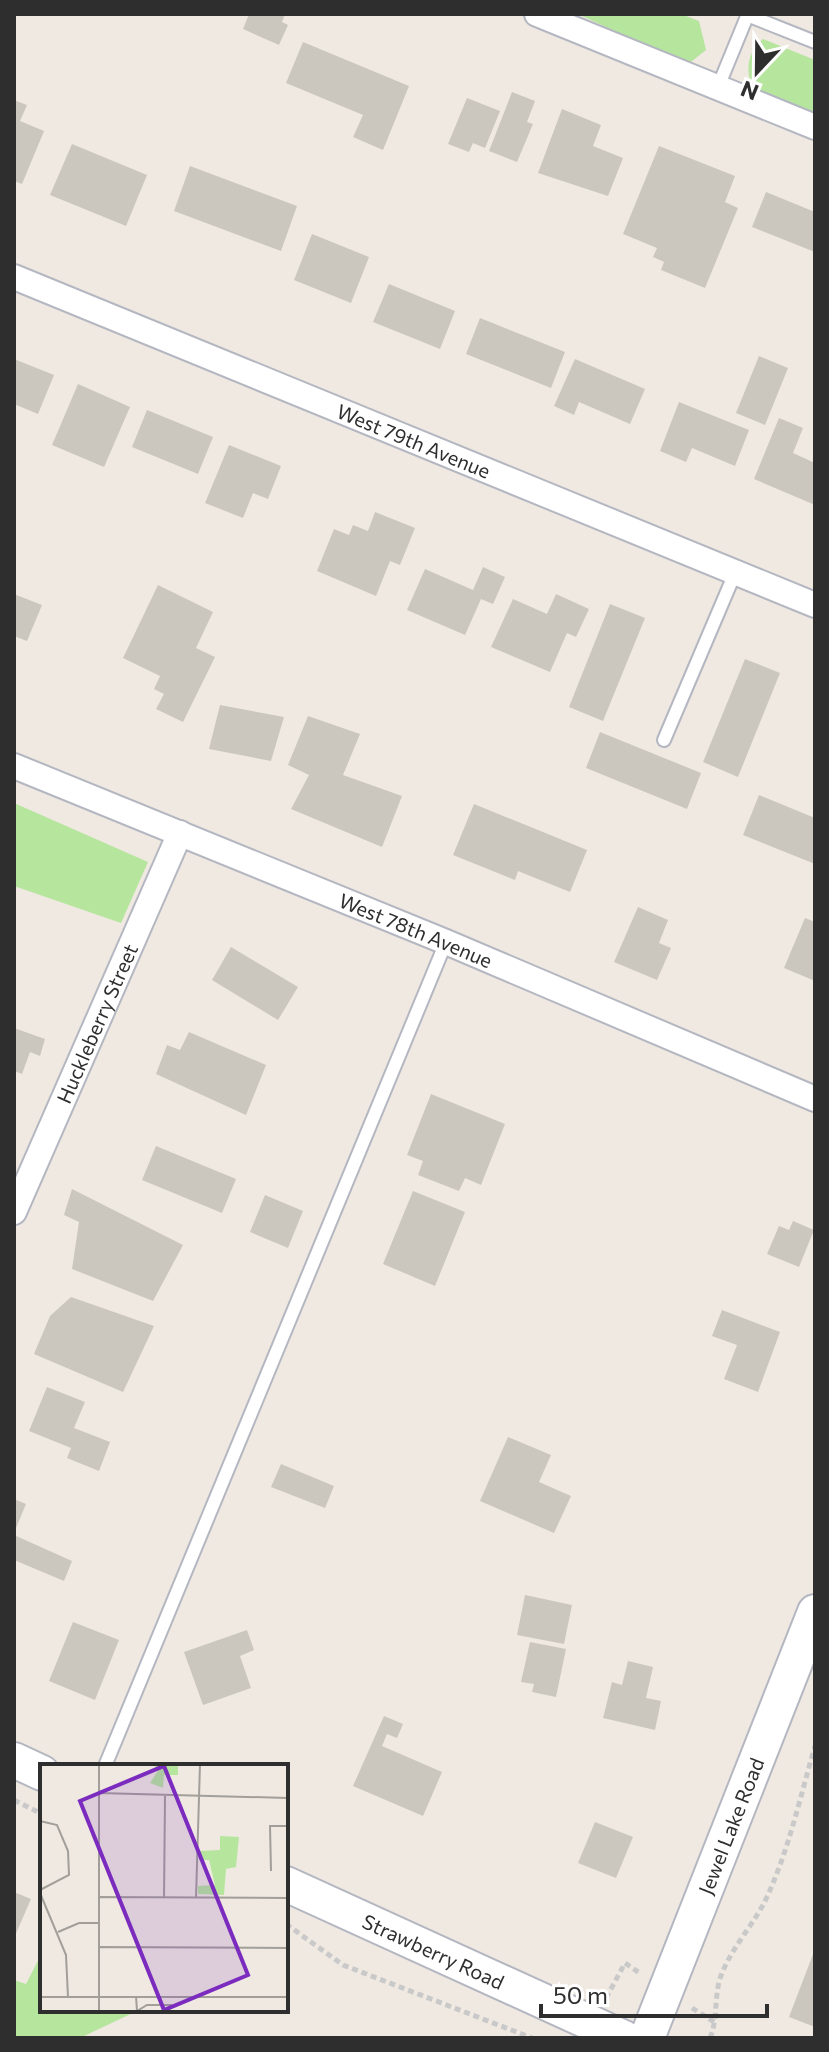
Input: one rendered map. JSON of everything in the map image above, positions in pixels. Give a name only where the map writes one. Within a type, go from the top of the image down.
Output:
[{"type":"main road","name":"Jewel Lake Road","points":[[647,2038],[815,1612]]},
{"type":"main road","points":[[14,1760],[40,1772]]},
{"type":"main road","name":"Strawberry Road","points":[[288,1885],[624,2038]]},
{"type":"street","points":[[537,14],[815,127]]},
{"type":"street","name":"West 79th Avenue","points":[[14,277],[815,605]]},
{"type":"street","name":"West 78th Avenue","points":[[14,766],[446,942],[815,1099]]},
{"type":"street","name":"Huckleberry Street","points":[[14,1212],[180,833]]},
{"type":"lane","points":[[718,87],[748,14],[815,42]]},
{"type":"lane","points":[[664,740],[735,573]]},
{"type":"lane","points":[[106,1764],[446,942]]},
{"type":"path","points":[[710,2038],[716,2023],[715,1994],[719,1982],[766,1899],[791,1832],[815,1746]]},
{"type":"path","points":[[14,1800],[40,1813]]},
{"type":"path","points":[[288,1925],[343,1965],[532,2038]]},
{"type":"green space","points":[[578,14],[681,14],[699,21],[706,50],[687,65]]},
{"type":"green space","points":[[763,39],[815,60],[815,113],[753,88],[749,62]]},
{"type":"green space","points":[[14,803],[148,862],[121,923],[14,886]]},
{"type":"green space","points":[[40,1957],[40,2012],[135,2012],[80,2038],[14,2038],[14,1980],[26,1984]]},
{"type":"building","points":[[249,14],[285,14],[282,22],[288,25],[279,45],[243,29]]},
{"type":"building","points":[[303,42],[409,86],[383,150],[353,137],[363,115],[286,83]]},
{"type":"building","points":[[512,92],[535,101],[527,122],[533,124],[517,162],[489,151]]},
{"type":"building","points":[[467,98],[500,111],[485,148],[473,143],[469,152],[448,144]]},
{"type":"building","points":[[14,100],[27,105],[20,121],[44,131],[22,184],[14,181]]},
{"type":"building","points":[[562,109],[601,125],[593,146],[623,158],[608,196],[538,173]]},
{"type":"building","points":[[72,144],[147,175],[126,226],[50,195]]},
{"type":"building","points":[[659,146],[735,176],[725,202],[738,208],[705,288],[661,270],[664,262],[653,257],[657,248],[623,234]]},
{"type":"building","points":[[190,166],[297,206],[281,251],[174,211]]},
{"type":"building","points":[[766,192],[815,212],[815,252],[752,227]]},
{"type":"building","points":[[312,234],[369,257],[351,303],[294,280]]},
{"type":"building","points":[[389,284],[455,311],[440,349],[373,322]]},
{"type":"building","points":[[480,318],[565,352],[551,388],[466,354]]},
{"type":"building","points":[[759,356],[788,368],[765,425],[736,413]]},
{"type":"building","points":[[14,359],[54,375],[38,414],[14,404]]},
{"type":"building","points":[[575,359],[645,389],[630,424],[579,402],[574,415],[554,406]]},
{"type":"building","points":[[78,384],[130,407],[104,467],[52,445]]},
{"type":"building","points":[[679,402],[749,430],[735,466],[692,448],[686,462],[660,451]]},
{"type":"building","points":[[147,410],[213,437],[198,474],[132,447]]},
{"type":"building","points":[[779,418],[803,428],[793,453],[815,463],[815,505],[754,479]]},
{"type":"building","points":[[229,445],[281,466],[268,499],[253,493],[243,518],[205,503]]},
{"type":"building","points":[[375,512],[415,528],[400,565],[390,561],[376,596],[317,571],[334,529],[349,535],[353,525],[368,531]]},
{"type":"building","points":[[483,567],[505,577],[493,604],[481,599],[465,635],[407,610],[425,569],[473,590]]},
{"type":"building","points":[[158,585],[213,612],[196,648],[215,657],[183,722],[156,709],[164,694],[154,689],[160,676],[123,658]]},
{"type":"building","points":[[14,594],[42,605],[27,641],[14,636]]},
{"type":"building","points":[[556,594],[589,609],[576,637],[567,633],[550,672],[491,647],[513,599],[547,614]]},
{"type":"building","points":[[610,604],[645,618],[603,721],[569,707]]},
{"type":"building","points":[[745,659],[780,673],[738,777],[703,762]]},
{"type":"building","points":[[220,705],[284,717],[271,761],[209,749]]},
{"type":"building","points":[[308,716],[360,734],[343,775],[402,796],[382,847],[291,809],[309,775],[288,765]]},
{"type":"building","points":[[600,732],[701,773],[687,809],[586,768]]},
{"type":"building","points":[[759,795],[815,818],[815,864],[743,835]]},
{"type":"building","points":[[474,804],[587,850],[570,892],[518,871],[515,880],[453,855]]},
{"type":"building","points":[[638,907],[668,920],[659,943],[671,948],[657,980],[614,962]]},
{"type":"building","points":[[805,918],[815,922],[815,981],[784,968]]},
{"type":"building","points":[[231,947],[298,987],[278,1020],[212,980]]},
{"type":"building","points":[[14,1028],[45,1039],[40,1056],[30,1052],[22,1074],[14,1071]]},
{"type":"building","points":[[189,1032],[266,1065],[246,1115],[156,1074],[167,1045],[180,1050]]},
{"type":"building","points":[[431,1094],[505,1124],[481,1185],[465,1178],[459,1191],[418,1175],[423,1161],[407,1155]]},
{"type":"building","points":[[156,1146],[236,1179],[222,1213],[142,1180]]},
{"type":"building","points":[[72,1189],[183,1245],[153,1301],[72,1269],[79,1222],[64,1215]]},
{"type":"building","points":[[413,1191],[465,1212],[435,1286],[383,1264]]},
{"type":"building","points":[[265,1195],[303,1211],[288,1248],[250,1232]]},
{"type":"building","points":[[793,1221],[814,1230],[799,1267],[767,1254],[779,1226],[789,1230]]},
{"type":"building","points":[[71,1297],[154,1326],[123,1392],[34,1354],[50,1316]]},
{"type":"building","points":[[722,1310],[780,1332],[758,1392],[724,1379],[737,1345],[712,1336]]},
{"type":"building","points":[[47,1387],[85,1402],[74,1428],[110,1442],[99,1471],[67,1458],[71,1448],[29,1431]]},
{"type":"building","points":[[508,1437],[551,1455],[539,1482],[571,1496],[554,1533],[480,1501]]},
{"type":"building","points":[[281,1464],[334,1486],[325,1508],[271,1487]]},
{"type":"building","points":[[14,1499],[26,1504],[14,1533]]},
{"type":"building","points":[[14,1535],[72,1561],[64,1581],[14,1560]]},
{"type":"building","points":[[525,1595],[572,1605],[564,1644],[517,1635]]},
{"type":"building","points":[[73,1622],[119,1640],[95,1700],[49,1681]]},
{"type":"building","points":[[247,1630],[254,1650],[240,1656],[251,1688],[203,1705],[184,1652]]},
{"type":"building","points":[[530,1642],[566,1649],[556,1697],[532,1692],[534,1684],[521,1682]]},
{"type":"building","points":[[628,1661],[653,1667],[646,1698],[661,1701],[655,1730],[603,1718],[612,1682],[622,1685]]},
{"type":"building","points":[[384,1716],[403,1724],[397,1738],[387,1734],[382,1746],[442,1772],[423,1816],[353,1786]]},
{"type":"building","points":[[595,1822],[633,1837],[616,1878],[578,1863]]},
{"type":"building","points":[[14,1892],[31,1899],[14,1938]]},
{"type":"building","points":[[815,1949],[815,2027],[789,2017]]}]
